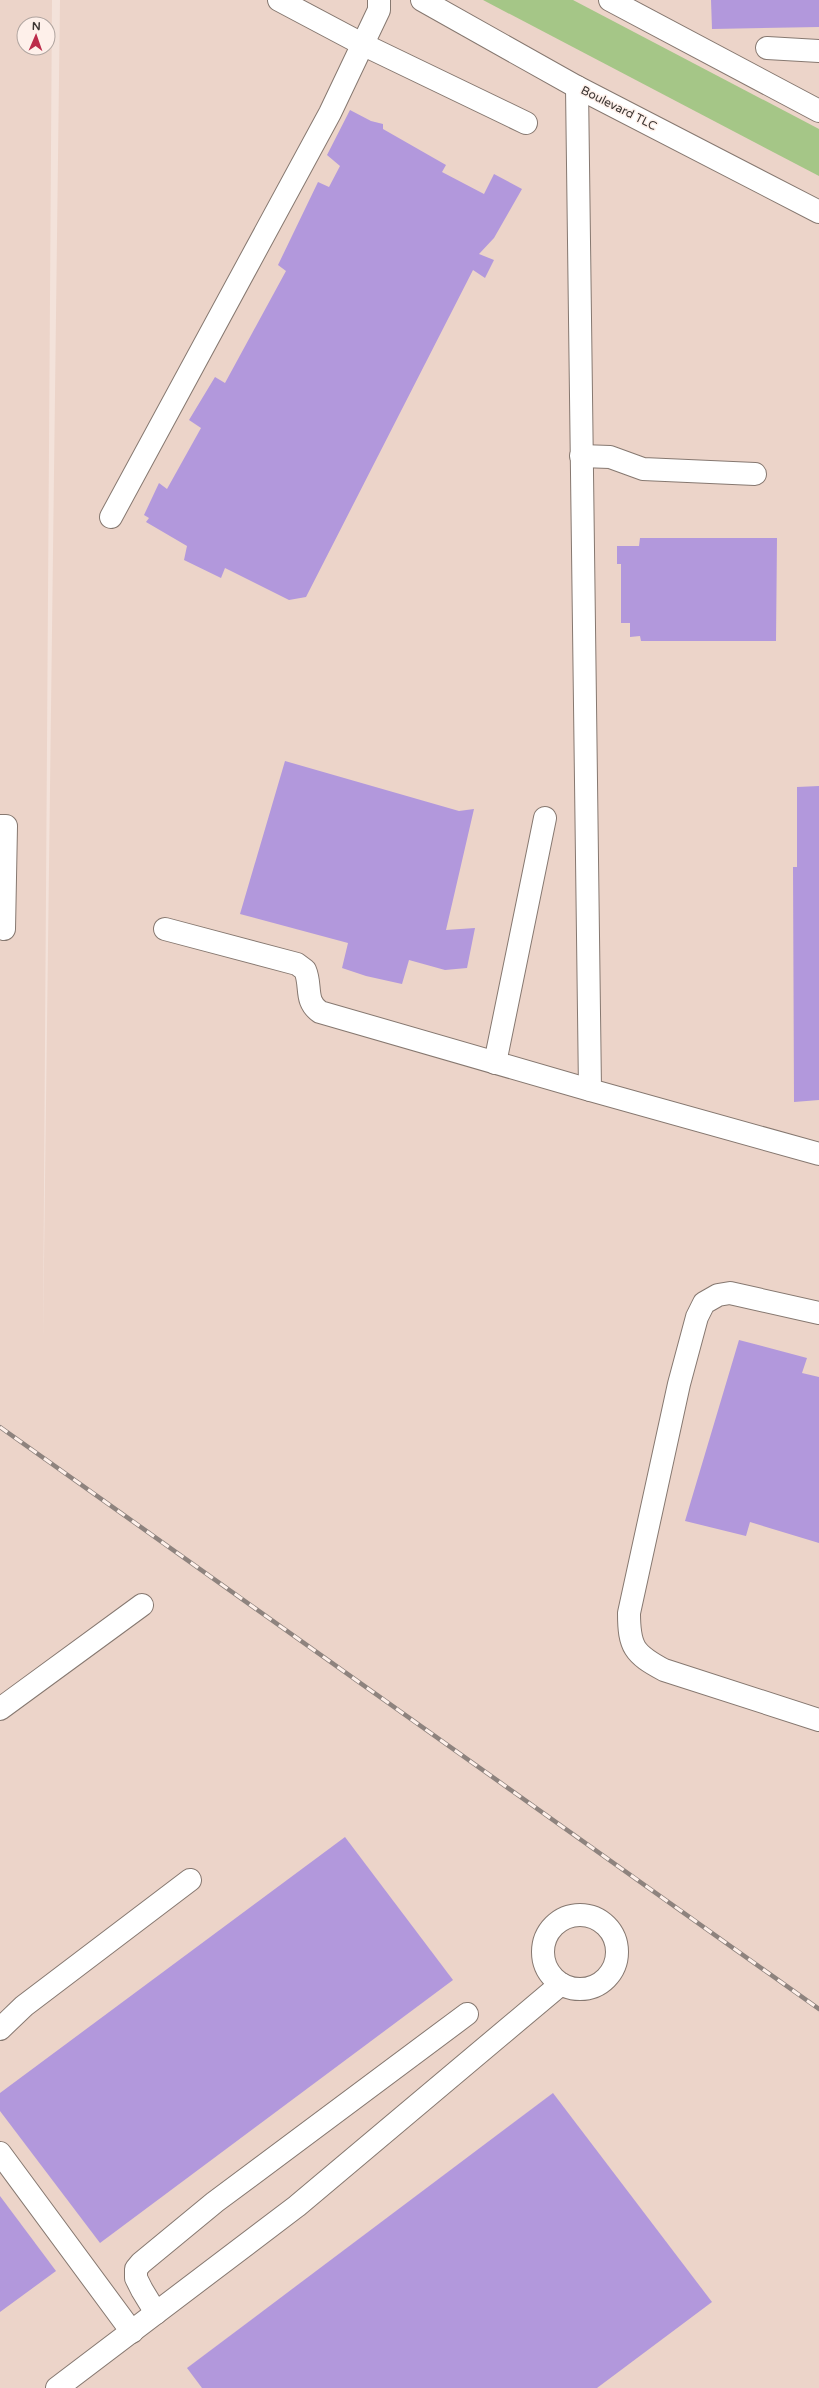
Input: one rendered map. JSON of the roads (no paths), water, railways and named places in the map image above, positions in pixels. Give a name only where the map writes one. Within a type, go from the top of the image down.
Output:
[{"type":"street","points":[[279,0],[362,44],[526,123]]},
{"type":"street","points":[[111,517],[330,113],[379,10],[380,0]]},
{"type":"street","name":"Boulevard TLC","points":[[422,0],[577,86],[819,212]]},
{"type":"street","points":[[610,0],[819,111]]},
{"type":"street","points":[[767,48],[819,51]]},
{"type":"street","points":[[577,86],[590,1090]]},
{"type":"street","points":[[582,456],[610,457],[643,469],[755,474]]},
{"type":"street","points":[[495,1063],[545,818]]},
{"type":"street","points":[[0,826],[6,826],[4,930],[0,928]]},
{"type":"street","points":[[165,929],[297,964],[305,970],[309,1000],[312,1007],[320,1012],[819,1154]]},
{"type":"street","points":[[819,1312],[730,1293],[718,1295],[704,1303],[697,1318],[679,1384],[631,1606],[629,1633],[633,1648],[644,1660],[664,1670],[819,1720]]},
{"type":"street","points":[[0,1709],[142,1605]]},
{"type":"street","points":[[0,2028],[24,2006],[190,1880]]},
{"type":"street","points":[[57,2388],[297,2206],[562,1984]]},
{"type":"street","points":[[156,2313],[136,2278],[136,2268],[141,2263],[215,2202],[467,2014]]},
{"type":"street","points":[[0,2153],[132,2332]]},
{"type":"railway","points":[[0,1427],[819,2009]]}]
